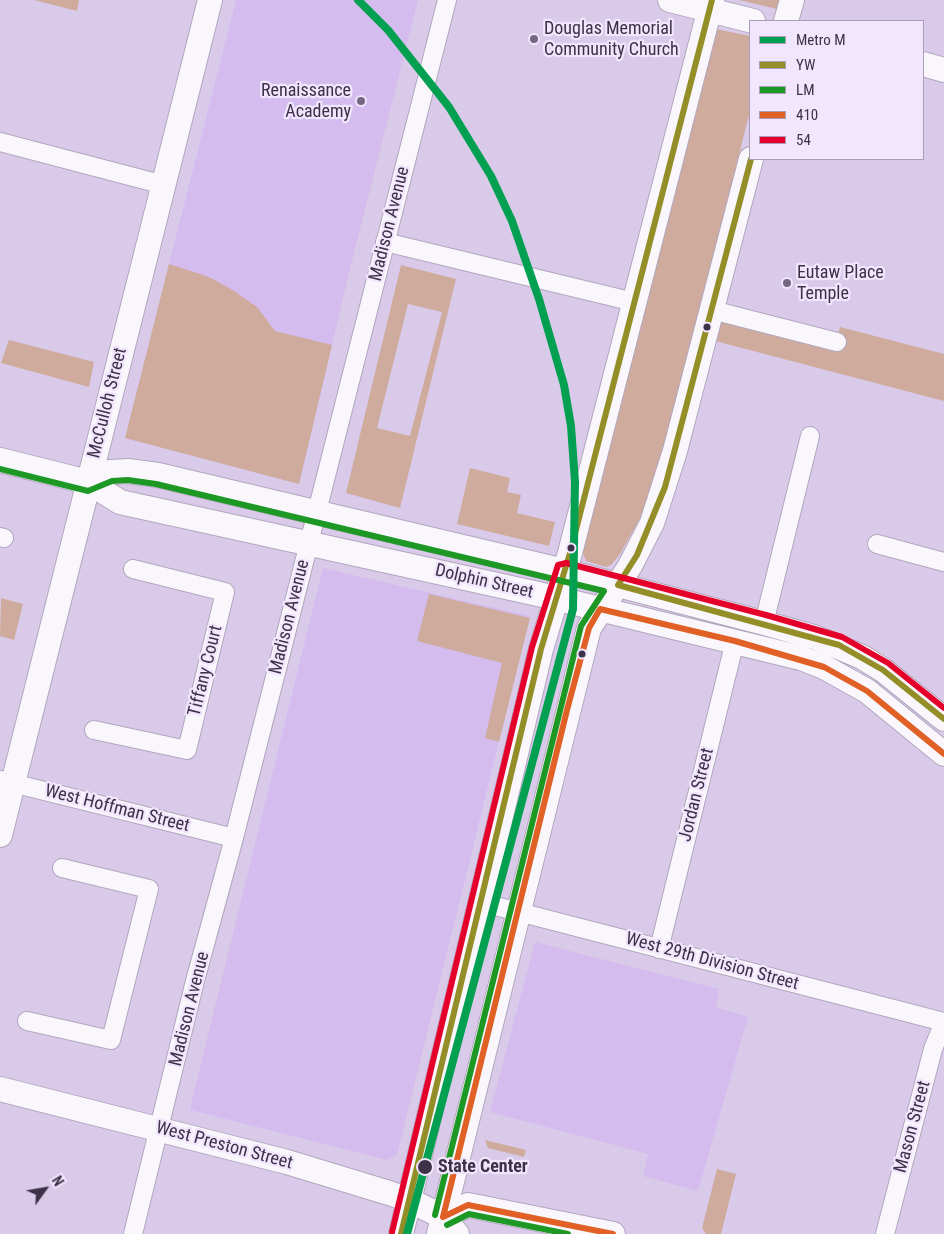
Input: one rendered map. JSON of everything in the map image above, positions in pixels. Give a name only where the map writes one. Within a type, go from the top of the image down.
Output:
[{"type":"street","name":"McCulloh Street","points":[[0,835],[6,782],[88,482],[210,0]]},
{"type":"street","name":"Madison Avenue","points":[[133,1234],[195,981],[234,838],[447,0]]},
{"type":"street","points":[[670,0],[711,5],[750,20]]},
{"type":"street","points":[[786,20],[792,0]]},
{"type":"street","points":[[401,1234],[540,649],[557,598],[711,5]]},
{"type":"street","points":[[924,64],[944,70]]},
{"type":"street","points":[[0,142],[164,185]]},
{"type":"street","points":[[446,1228],[518,912],[589,628],[637,555],[652,523],[665,486],[751,160]]},
{"type":"street","points":[[385,242],[634,302]]},
{"type":"street","points":[[712,310],[837,342]]},
{"type":"street","points":[[764,623],[810,436]]},
{"type":"street","name":"Dolphin Street","points":[[0,460],[88,482],[120,502],[557,598],[801,658],[847,678],[867,691],[944,754]]},
{"type":"street","name":"Dolphin Street","points":[[88,482],[110,472],[141,472],[564,571],[814,636],[862,657],[883,670],[944,719]]},
{"type":"street","points":[[877,544],[944,562]]},
{"type":"street","name":"Tiffany Court","points":[[94,730],[187,750],[225,592],[134,569]]},
{"type":"street","name":"Jordan Street","points":[[660,948],[735,641]]},
{"type":"street","name":"West Hoffman Street","points":[[6,782],[234,838]]},
{"type":"street","points":[[27,1021],[111,1040],[149,889],[62,868]]},
{"type":"street","name":"West 29th Division Street","points":[[480,902],[944,1022]]},
{"type":"street","name":"Mason Street","points":[[885,1234],[932,1050],[944,1022]]},
{"type":"street","name":"West Preston Street","points":[[0,1089],[287,1162],[409,1200],[446,1228]]},
{"type":"street","points":[[446,1228],[468,1204],[613,1234]]},
{"type":"shaded area","points":[[34,0],[79,0],[77,11]]},
{"type":"shaded area","points":[[236,0],[418,0],[350,269],[299,484],[125,438]]},
{"type":"shaded area","points":[[739,0],[780,0],[777,9]]},
{"type":"shaded area","points":[[716,29],[749,36],[749,115],[653,495],[620,554],[611,565],[606,567],[586,561],[582,551]]},
{"type":"shaded area","points":[[169,264],[209,277],[231,289],[257,307],[275,331],[332,345],[299,484],[125,438]]},
{"type":"shaded area","points":[[401,265],[456,279],[400,508],[346,493]],"holes":[[[408,304],[442,312],[410,436],[377,428]]]},
{"type":"shaded area","points":[[721,314],[837,338],[840,327],[944,354],[944,401],[715,341]]},
{"type":"shaded area","points":[[9,340],[94,362],[89,387],[1,363]]},
{"type":"shaded area","points":[[470,468],[510,478],[507,492],[521,495],[517,513],[555,522],[549,546],[457,524]]},
{"type":"shaded area","name":"State Center","points":[[323,568],[530,616],[397,1155],[387,1160],[191,1110],[190,1108]]},
{"type":"shaded area","points":[[429,594],[530,618],[499,742],[485,738],[502,663],[417,641]]},
{"type":"shaded area","points":[[1,598],[23,604],[14,640],[0,636]]},
{"type":"shaded area","name":"State Center","points":[[535,942],[719,989],[716,1007],[748,1017],[698,1191],[643,1176],[648,1154],[490,1112]]},
{"type":"shaded area","points":[[485,1140],[526,1150],[524,1157],[488,1148]]},
{"type":"shaded area","points":[[717,1169],[736,1174],[721,1234],[706,1234],[702,1228]]},
{"type":"metro line","name":"M","points":[[358,0],[388,30],[449,107],[491,176],[512,221],[539,299],[564,385],[571,426],[575,482],[573,609],[407,1234]]},
{"type":"transit line","name":"YW","points":[[401,1234],[541,649],[570,553],[712,0]]},
{"type":"transit line","name":"YW","points":[[751,160],[665,487],[637,555],[618,585],[839,645],[883,670],[944,719]]},
{"type":"transit line","name":"LM","points":[[0,469],[88,491],[112,481],[128,480],[156,484],[604,591],[581,626],[435,1215]]},
{"type":"transit line","name":"54","points":[[392,1232],[532,647],[558,565],[566,563],[766,615],[842,637],[888,663],[944,708]]},
{"type":"transit line","name":"410","points":[[443,1217],[567,710],[589,628],[600,609],[735,641],[824,667],[867,691],[944,754]]},
{"type":"transit line","name":"410","points":[[443,1217],[468,1205],[613,1234]]},
{"type":"transit line","name":"LM","points":[[447,1225],[469,1214],[568,1234]]},
{"type":"place","name":"Douglas Memorial Community Church","points":[[534,39]]},
{"type":"place","name":"Renaissance Academy","points":[[361,101]]},
{"type":"place","name":"Eutaw Place Temple","points":[[787,283]]},
{"type":"place","name":"State Center","points":[[425,1167]]}]
